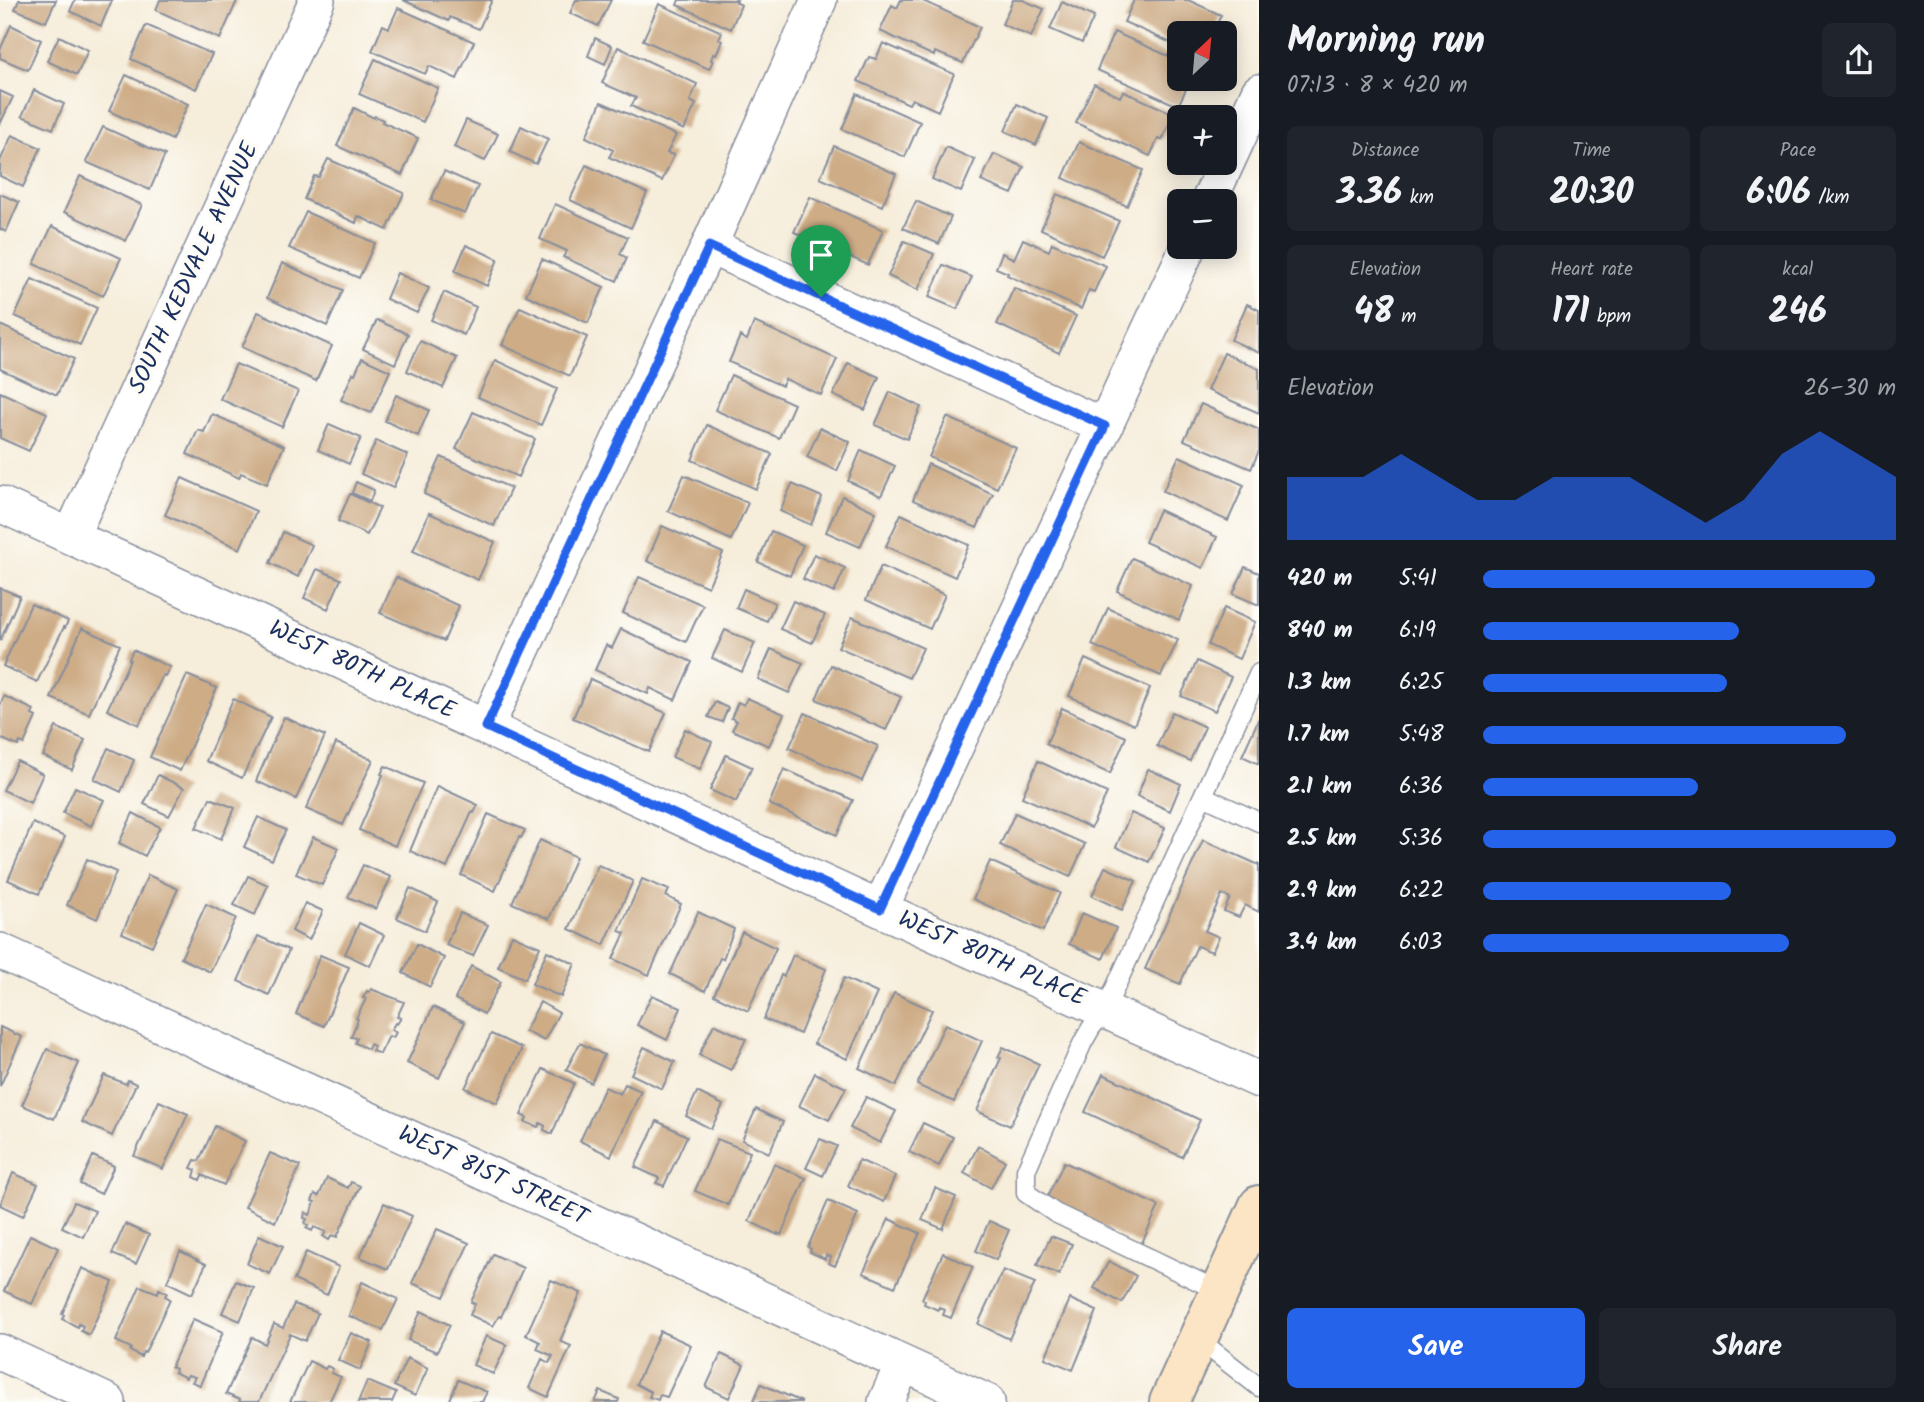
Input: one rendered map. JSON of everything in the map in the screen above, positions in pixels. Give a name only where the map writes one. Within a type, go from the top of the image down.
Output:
[{"type":"main road","points":[[1169,1402],[1259,1205]]},
{"type":"street","name":"SOUTH KEDVALE AVENUE","points":[[71,536],[317,0]]},
{"type":"street","points":[[486,727],[709,246],[819,0]]},
{"type":"street","points":[[1215,189],[1259,92]]},
{"type":"street","points":[[709,246],[1105,426]]},
{"type":"street","points":[[880,909],[1182,259]]},
{"type":"street","name":"WEST 80TH PLACE","points":[[0,504],[880,909],[1259,1080]]},
{"type":"street","name":"WEST 81ST STREET","points":[[0,951],[987,1402]]},
{"type":"street","points":[[0,1352],[108,1402]]},
{"type":"street","points":[[886,1402],[903,1364]]},
{"type":"lane","points":[[1219,1291],[1055,1213],[1026,1193],[1026,1170],[1083,1042],[1105,1010],[1259,673]]},
{"type":"lane","points":[[1203,796],[1259,822]]},
{"type":"lane","points":[[1198,1339],[1259,1387]]},
{"type":"building","points":[[19,0],[56,0],[46,22],[15,9]]},
{"type":"building","points":[[75,0],[112,0],[101,26],[70,11]]},
{"type":"building","points":[[160,0],[237,1],[220,39],[156,10]]},
{"type":"building","points":[[403,0],[492,0],[479,29],[450,17],[449,21]]},
{"type":"building","points":[[576,0],[611,0],[598,26],[570,13]]},
{"type":"building","points":[[679,0],[737,0],[741,5],[731,29],[677,5]]},
{"type":"building","points":[[901,0],[921,0],[980,27],[963,63],[935,52],[934,56],[880,31],[892,5],[897,8]]},
{"type":"building","points":[[1013,0],[1023,0],[1044,9],[1031,37],[1002,24]]},
{"type":"building","points":[[1134,0],[1188,0],[1221,15],[1218,21],[1167,21],[1167,41],[1124,22]]},
{"type":"building","points":[[1062,2],[1094,17],[1082,43],[1050,29]]},
{"type":"building","points":[[659,4],[722,32],[719,39],[722,41],[716,55],[713,54],[709,69],[643,40]]},
{"type":"building","points":[[398,8],[474,42],[457,79],[429,66],[425,74],[372,51],[383,25],[389,28]]},
{"type":"building","points":[[11,25],[41,40],[28,70],[0,58],[0,50]]},
{"type":"building","points":[[146,25],[212,54],[196,89],[131,59]]},
{"type":"building","points":[[1114,32],[1167,55],[1167,91],[1185,91],[1178,105],[1176,105],[1097,70]]},
{"type":"building","points":[[59,36],[88,50],[77,75],[47,61]]},
{"type":"building","points":[[595,38],[612,46],[605,64],[588,56]]},
{"type":"building","points":[[883,43],[954,74],[938,111],[912,99],[909,104],[858,81],[869,57],[876,59]]},
{"type":"building","points":[[618,47],[697,84],[690,101],[696,104],[684,130],[631,106],[636,98],[602,83]]},
{"type":"building","points":[[375,59],[438,88],[423,122],[359,94]]},
{"type":"building","points":[[126,75],[188,104],[172,140],[109,111]]},
{"type":"building","points":[[1094,84],[1120,97],[1123,91],[1167,111],[1167,129],[1162,140],[1158,139],[1150,156],[1076,123]]},
{"type":"building","points":[[34,90],[64,104],[53,129],[22,116]]},
{"type":"building","points":[[0,91],[13,97],[0,124]]},
{"type":"building","points":[[857,94],[920,122],[905,157],[842,129]]},
{"type":"building","points":[[601,102],[676,135],[667,153],[674,155],[662,181],[609,157],[613,150],[586,137]]},
{"type":"building","points":[[1017,104],[1048,118],[1036,145],[1005,131]]},
{"type":"building","points":[[354,108],[418,138],[402,175],[337,146]]},
{"type":"building","points":[[466,120],[498,134],[485,161],[454,147]]},
{"type":"building","points":[[521,126],[548,139],[536,164],[510,152]]},
{"type":"building","points":[[103,127],[165,155],[150,190],[86,162]]},
{"type":"building","points":[[12,135],[41,148],[23,187],[0,176],[0,161]]},
{"type":"building","points":[[1079,142],[1143,170],[1127,206],[1063,178]]},
{"type":"building","points":[[834,146],[896,174],[882,206],[820,178]]},
{"type":"building","points":[[946,147],[975,160],[961,192],[932,179]]},
{"type":"building","points":[[994,154],[1024,167],[1012,194],[981,181]]},
{"type":"building","points":[[328,159],[404,193],[387,230],[358,216],[356,223],[304,199],[314,176],[319,177]]},
{"type":"building","points":[[586,165],[647,193],[631,228],[570,200]]},
{"type":"building","points":[[444,171],[478,186],[465,214],[431,200]]},
{"type":"building","points":[[80,176],[142,205],[126,241],[64,212]]},
{"type":"building","points":[[0,194],[19,202],[6,232],[0,229]]},
{"type":"building","points":[[1057,194],[1119,221],[1102,256],[1041,229]]},
{"type":"building","points":[[810,197],[883,230],[868,265],[794,232]]},
{"type":"building","points":[[916,201],[951,217],[939,244],[903,228]]},
{"type":"building","points":[[555,204],[628,237],[620,254],[627,258],[617,281],[563,257],[567,251],[540,239]]},
{"type":"building","points":[[306,212],[375,243],[359,278],[289,248]]},
{"type":"building","points":[[52,226],[121,258],[103,296],[34,264]]},
{"type":"building","points":[[1023,239],[1049,251],[1052,243],[1106,266],[1094,292],[1089,290],[1081,309],[996,268],[1002,253],[1014,259]]},
{"type":"building","points":[[904,241],[934,254],[918,290],[888,276]]},
{"type":"building","points":[[466,245],[498,259],[487,286],[455,271]]},
{"type":"building","points":[[542,259],[604,287],[588,323],[526,295]]},
{"type":"building","points":[[282,263],[343,290],[327,326],[267,298]]},
{"type":"building","points":[[943,265],[972,277],[957,309],[929,297]]},
{"type":"building","points":[[397,273],[429,288],[417,313],[386,299]]},
{"type":"building","points":[[32,279],[97,308],[80,345],[15,316]]},
{"type":"building","points":[[1014,288],[1076,316],[1059,353],[997,324]]},
{"type":"building","points":[[444,292],[476,307],[464,335],[431,320]]},
{"type":"building","points":[[1247,304],[1259,310],[1259,353],[1231,340]]},
{"type":"building","points":[[520,307],[587,337],[570,376],[502,345]]},
{"type":"building","points":[[258,312],[332,346],[316,381],[242,347]]},
{"type":"building","points":[[377,320],[408,334],[395,364],[363,349]]},
{"type":"building","points":[[754,322],[837,359],[821,395],[785,379],[782,386],[729,362],[740,336],[747,340]]},
{"type":"building","points":[[0,325],[74,359],[57,395],[0,369]]},
{"type":"building","points":[[420,341],[457,358],[443,388],[407,371]]},
{"type":"building","points":[[1224,353],[1259,369],[1259,413],[1207,390]]},
{"type":"building","points":[[362,358],[390,371],[371,413],[341,400]]},
{"type":"building","points":[[495,360],[557,389],[541,425],[478,397]]},
{"type":"building","points":[[848,363],[879,377],[865,410],[833,395]]},
{"type":"building","points":[[236,364],[298,391],[282,427],[220,399]]},
{"type":"building","points":[[731,375],[794,404],[779,438],[715,410]]},
{"type":"building","points":[[0,392],[47,413],[29,451],[0,438]]},
{"type":"building","points":[[890,392],[921,407],[907,439],[875,425]]},
{"type":"building","points":[[396,395],[429,410],[418,436],[385,421]]},
{"type":"building","points":[[1201,404],[1259,430],[1259,451],[1251,469],[1184,440]]},
{"type":"building","points":[[473,412],[535,439],[518,477],[456,449]]},
{"type":"building","points":[[212,414],[284,446],[267,484],[241,473],[239,478],[187,454],[198,430],[204,432]]},
{"type":"building","points":[[947,417],[1016,448],[997,488],[929,457]]},
{"type":"building","points":[[329,424],[361,438],[349,464],[318,450]]},
{"type":"building","points":[[707,425],[772,454],[756,489],[692,460]]},
{"type":"building","points":[[820,428],[850,442],[837,471],[807,457]]},
{"type":"building","points":[[376,441],[408,455],[393,488],[361,474]]},
{"type":"building","points":[[861,450],[895,466],[881,496],[848,481]]},
{"type":"building","points":[[1179,456],[1244,485],[1228,521],[1163,491]]},
{"type":"building","points":[[441,457],[511,488],[494,526],[424,494]]},
{"type":"building","points":[[928,464],[993,494],[977,528],[913,500]]},
{"type":"building","points":[[684,475],[748,503],[731,540],[668,511]]},
{"type":"building","points":[[182,478],[256,511],[240,549],[165,515]]},
{"type":"building","points":[[356,482],[374,490],[370,501],[352,493]]},
{"type":"building","points":[[792,484],[822,497],[811,525],[780,511]]},
{"type":"building","points":[[350,494],[380,508],[367,535],[338,521]]},
{"type":"building","points":[[842,496],[876,512],[860,547],[826,532]]},
{"type":"building","points":[[1159,510],[1217,537],[1203,568],[1145,542]]},
{"type":"building","points":[[429,513],[495,542],[478,580],[413,551]]},
{"type":"building","points":[[901,514],[969,545],[955,577],[886,546]]},
{"type":"building","points":[[662,526],[723,553],[708,587],[647,561]]},
{"type":"building","points":[[771,531],[803,545],[790,576],[758,562]]},
{"type":"building","points":[[283,532],[312,545],[298,577],[270,563]]},
{"type":"building","points":[[814,554],[845,568],[834,593],[803,579]]},
{"type":"building","points":[[1132,558],[1193,586],[1179,620],[1117,591]]},
{"type":"building","points":[[881,566],[945,595],[930,629],[866,600]]},
{"type":"building","points":[[1245,567],[1259,573],[1259,605],[1233,594]]},
{"type":"building","points":[[317,569],[341,579],[328,609],[304,598]]},
{"type":"building","points":[[396,577],[459,606],[444,641],[380,613]]},
{"type":"building","points":[[639,577],[703,605],[686,642],[623,613]]},
{"type":"building","points":[[0,588],[20,596],[0,641]]},
{"type":"building","points":[[744,589],[775,603],[767,621],[736,608]]},
{"type":"building","points":[[793,601],[825,615],[812,643],[780,629]]},
{"type":"building","points":[[31,604],[68,621],[37,682],[3,666]]},
{"type":"building","points":[[1108,608],[1178,640],[1161,676],[1092,645]]},
{"type":"building","points":[[1224,608],[1255,622],[1239,659],[1208,645]]},
{"type":"building","points":[[852,617],[923,648],[909,678],[838,647]]},
{"type":"building","points":[[82,628],[120,645],[89,714],[51,698]]},
{"type":"building","points":[[621,629],[692,662],[675,700],[650,688],[648,694],[595,670],[606,645],[612,648]]},
{"type":"building","points":[[725,630],[755,643],[742,672],[712,658]]},
{"type":"building","points":[[771,649],[803,663],[789,693],[758,679]]},
{"type":"building","points":[[133,650],[170,667],[165,676],[163,675],[139,725],[107,710]]},
{"type":"building","points":[[1085,659],[1150,688],[1134,725],[1069,696]]},
{"type":"building","points":[[1197,661],[1231,677],[1215,711],[1181,696]]},
{"type":"building","points":[[831,665],[901,697],[886,730],[816,699]]},
{"type":"building","points":[[187,675],[217,688],[180,771],[150,757]]},
{"type":"building","points":[[590,679],[666,713],[649,752],[573,718]]},
{"type":"building","points":[[4,696],[34,710],[32,715],[36,717],[24,744],[20,742],[18,746],[0,738],[0,705]]},
{"type":"building","points":[[747,698],[784,714],[769,746],[732,730],[737,721],[731,718],[738,702],[744,705]]},
{"type":"building","points":[[233,699],[271,717],[242,778],[206,761]]},
{"type":"building","points":[[715,702],[728,708],[722,722],[708,717]]},
{"type":"building","points":[[1062,708],[1126,737],[1110,774],[1046,744]]},
{"type":"building","points":[[1172,712],[1205,727],[1190,761],[1157,746]]},
{"type":"building","points":[[805,713],[878,746],[862,781],[789,748]]},
{"type":"building","points":[[284,717],[325,736],[296,799],[256,781]]},
{"type":"building","points":[[1259,718],[1259,764],[1242,756]]},
{"type":"building","points":[[56,727],[85,740],[72,770],[43,756]]},
{"type":"building","points":[[685,729],[712,742],[700,769],[672,757]]},
{"type":"building","points":[[336,743],[373,760],[343,825],[306,809]]},
{"type":"building","points":[[108,748],[134,760],[121,792],[94,779]]},
{"type":"building","points":[[726,755],[752,767],[736,802],[710,790]]},
{"type":"building","points":[[17,761],[43,774],[30,803],[3,790]]},
{"type":"building","points":[[1038,761],[1107,793],[1091,828],[1022,797]]},
{"type":"building","points":[[385,766],[423,783],[395,846],[359,830]]},
{"type":"building","points":[[784,769],[853,800],[837,835],[769,804]]},
{"type":"building","points":[[1148,769],[1181,784],[1170,811],[1137,796]]},
{"type":"building","points":[[158,775],[184,788],[169,816],[144,804]]},
{"type":"building","points":[[437,786],[478,805],[474,813],[472,812],[447,868],[410,851]]},
{"type":"building","points":[[75,787],[104,800],[91,826],[63,813]]},
{"type":"building","points":[[210,798],[235,808],[221,839],[196,828]]},
{"type":"building","points":[[133,813],[160,827],[145,856],[119,843]]},
{"type":"building","points":[[1015,813],[1085,844],[1070,877],[1000,845]]},
{"type":"building","points":[[1131,813],[1165,828],[1149,862],[1116,847]]},
{"type":"building","points":[[488,814],[525,830],[521,838],[519,837],[495,891],[461,875]]},
{"type":"building","points":[[258,817],[286,830],[272,860],[244,847]]},
{"type":"building","points":[[33,823],[65,837],[39,894],[8,880]]},
{"type":"building","points":[[313,837],[339,848],[322,885],[296,874]]},
{"type":"building","points":[[540,840],[576,857],[549,919],[512,903]]},
{"type":"building","points":[[1203,840],[1259,865],[1259,912],[1245,905],[1239,917],[1224,911],[1230,898],[1222,894],[1205,931],[1219,937],[1212,952],[1197,946],[1180,984],[1145,969]]},
{"type":"building","points":[[87,859],[116,872],[97,919],[67,905]]},
{"type":"building","points":[[990,861],[1060,893],[1043,931],[973,899]]},
{"type":"building","points":[[363,865],[391,877],[376,909],[348,897]]},
{"type":"building","points":[[598,865],[633,881],[604,945],[569,929]]},
{"type":"building","points":[[1105,867],[1136,881],[1122,910],[1092,896]]},
{"type":"building","points":[[148,875],[178,889],[152,946],[122,933]]},
{"type":"building","points":[[248,876],[268,885],[255,915],[234,905]]},
{"type":"building","points":[[642,879],[669,890],[666,896],[681,904],[649,975],[613,959],[625,933],[619,931]]},
{"type":"building","points":[[410,888],[438,902],[425,931],[397,918]]},
{"type":"building","points":[[305,903],[323,911],[309,940],[292,931]]},
{"type":"building","points":[[206,904],[236,918],[210,972],[181,958]]},
{"type":"building","points":[[698,912],[734,929],[723,959],[720,958],[705,991],[670,974]]},
{"type":"building","points":[[460,913],[488,925],[473,956],[446,945]]},
{"type":"building","points":[[1082,913],[1116,928],[1103,959],[1069,944]]},
{"type":"building","points":[[359,923],[384,935],[370,966],[345,954]]},
{"type":"building","points":[[742,932],[776,948],[748,1011],[714,995]]},
{"type":"building","points":[[512,935],[540,947],[525,979],[498,967]]},
{"type":"building","points":[[258,936],[289,950],[269,995],[238,981]]},
{"type":"building","points":[[417,944],[444,958],[430,987],[403,973]]},
{"type":"building","points":[[547,951],[575,964],[561,997],[532,984]]},
{"type":"building","points":[[320,955],[349,967],[324,1026],[296,1014]]},
{"type":"building","points":[[793,955],[826,969],[800,1034],[764,1019],[781,975],[784,976]]},
{"type":"building","points":[[471,966],[501,982],[484,1014],[455,999]]},
{"type":"building","points":[[844,978],[877,993],[847,1059],[814,1044]]},
{"type":"building","points":[[371,989],[404,1002],[397,1017],[401,1018],[391,1030],[396,1032],[393,1038],[389,1036],[380,1054],[372,1051],[374,1046],[370,1044],[368,1049],[355,1043],[357,1038],[351,1037],[358,1019],[356,1018],[366,999],[363,998]]},
{"type":"building","points":[[894,993],[932,1010],[896,1086],[859,1068]]},
{"type":"building","points":[[652,995],[681,1008],[667,1040],[637,1025]]},
{"type":"building","points":[[540,1002],[559,1013],[544,1041],[525,1031]]},
{"type":"building","points":[[433,1007],[465,1022],[439,1078],[407,1063]]},
{"type":"building","points":[[714,1024],[746,1039],[731,1070],[699,1055]]},
{"type":"building","points":[[945,1024],[982,1041],[954,1102],[917,1085]]},
{"type":"building","points":[[0,1027],[22,1037],[0,1086]]},
{"type":"building","points":[[491,1034],[522,1048],[497,1103],[465,1088]]},
{"type":"building","points":[[580,1043],[604,1055],[591,1083],[566,1070]]},
{"type":"building","points":[[644,1047],[675,1062],[662,1089],[631,1074]]},
{"type":"building","points":[[1003,1047],[1039,1064],[1010,1126],[977,1111],[1001,1058],[998,1057]]},
{"type":"building","points":[[47,1049],[79,1063],[54,1119],[22,1105]]},
{"type":"building","points":[[543,1069],[574,1083],[552,1134],[544,1130],[545,1126],[540,1123],[538,1127],[525,1122],[527,1118],[521,1115]]},
{"type":"building","points":[[815,1073],[846,1088],[829,1120],[799,1106]]},
{"type":"building","points":[[1103,1074],[1200,1120],[1182,1157],[1085,1112]]},
{"type":"building","points":[[104,1075],[126,1084],[128,1080],[136,1084],[112,1136],[82,1122]]},
{"type":"building","points":[[625,1084],[641,1091],[611,1156],[580,1141],[605,1087],[620,1094]]},
{"type":"building","points":[[697,1092],[723,1105],[711,1129],[686,1116]]},
{"type":"building","points":[[866,1097],[896,1111],[880,1143],[850,1128]]},
{"type":"building","points":[[159,1101],[188,1114],[163,1169],[134,1156]]},
{"type":"building","points":[[756,1109],[783,1122],[769,1153],[742,1140]]},
{"type":"building","points":[[657,1121],[687,1136],[664,1186],[656,1183],[659,1178],[635,1167]]},
{"type":"building","points":[[923,1123],[953,1137],[939,1166],[909,1152]]},
{"type":"building","points":[[215,1126],[245,1141],[224,1185],[202,1175],[200,1180],[194,1177],[196,1170],[191,1168],[195,1160],[199,1161]]},
{"type":"building","points":[[717,1139],[750,1152],[728,1205],[695,1191]]},
{"type":"building","points":[[820,1139],[837,1146],[823,1176],[806,1168]]},
{"type":"building","points":[[978,1146],[1005,1161],[991,1188],[964,1173]]},
{"type":"building","points":[[270,1153],[300,1166],[275,1222],[245,1207]]},
{"type":"building","points":[[93,1156],[114,1166],[101,1194],[80,1184]]},
{"type":"building","points":[[859,1160],[895,1176],[884,1202],[848,1186]]},
{"type":"building","points":[[1064,1162],[1159,1206],[1141,1245],[1046,1200]]},
{"type":"building","points":[[774,1164],[806,1178],[781,1235],[749,1221]]},
{"type":"building","points":[[13,1173],[38,1184],[23,1216],[0,1205]]},
{"type":"building","points":[[327,1178],[348,1188],[351,1182],[360,1186],[337,1237],[332,1235],[329,1240],[323,1236],[326,1232],[314,1227],[312,1231],[306,1228],[307,1219],[304,1218],[305,1212],[310,1215],[315,1194],[319,1196]]},
{"type":"building","points":[[935,1188],[956,1197],[943,1229],[922,1220]]},
{"type":"building","points":[[828,1201],[858,1214],[835,1266],[828,1263],[831,1257],[826,1255],[825,1259],[810,1252],[808,1247]]},
{"type":"building","points":[[74,1202],[95,1211],[83,1237],[62,1227]]},
{"type":"building","points":[[384,1203],[412,1216],[388,1269],[360,1257]]},
{"type":"building","points":[[889,1219],[920,1233],[895,1287],[863,1273]]},
{"type":"building","points":[[989,1221],[1009,1230],[996,1260],[976,1251]]},
{"type":"building","points":[[125,1224],[149,1235],[136,1264],[112,1254]]},
{"type":"building","points":[[437,1229],[469,1243],[444,1297],[412,1283]]},
{"type":"building","points":[[30,1235],[58,1248],[32,1304],[4,1291]]},
{"type":"building","points":[[259,1235],[283,1246],[270,1274],[247,1264]]},
{"type":"building","points":[[1051,1236],[1072,1244],[1059,1275],[1037,1265]]},
{"type":"building","points":[[180,1251],[206,1264],[192,1294],[167,1282]]},
{"type":"building","points":[[306,1252],[339,1267],[327,1295],[294,1280]]},
{"type":"building","points":[[943,1253],[973,1267],[951,1318],[943,1315],[945,1310],[924,1304],[922,1299]]},
{"type":"building","points":[[493,1254],[523,1268],[501,1317],[499,1316],[493,1326],[470,1315],[475,1304],[471,1302]]},
{"type":"building","points":[[1109,1261],[1136,1276],[1122,1303],[1094,1288]]},
{"type":"building","points":[[82,1268],[113,1282],[89,1335],[81,1331],[83,1326],[79,1324],[78,1327],[62,1319]]},
{"type":"building","points":[[1003,1270],[1035,1283],[1009,1339],[978,1324]]},
{"type":"building","points":[[551,1280],[581,1293],[560,1341],[571,1346],[548,1397],[529,1388],[542,1359],[549,1363],[553,1356],[537,1349],[540,1342],[526,1335]]},
{"type":"building","points":[[236,1281],[254,1288],[240,1321],[222,1313]]},
{"type":"building","points":[[362,1282],[398,1299],[383,1330],[349,1316]]},
{"type":"building","points":[[140,1286],[158,1293],[159,1289],[167,1293],[165,1296],[170,1299],[141,1357],[130,1351],[131,1348],[116,1341]]},
{"type":"building","points":[[1070,1299],[1097,1311],[1073,1370],[1045,1358]]},
{"type":"building","points":[[294,1304],[318,1313],[305,1341],[290,1334],[259,1402],[239,1402],[240,1400],[226,1394],[252,1337],[265,1344],[274,1324],[283,1328]]},
{"type":"building","points":[[421,1311],[450,1325],[437,1352],[408,1340]]},
{"type":"building","points":[[193,1319],[223,1332],[200,1385],[192,1382],[195,1377],[188,1375],[186,1378],[174,1372],[175,1369],[171,1367]]},
{"type":"building","points":[[660,1331],[691,1345],[667,1397],[660,1395],[658,1400],[649,1397],[651,1392],[636,1384]]},
{"type":"building","points":[[351,1333],[372,1342],[360,1370],[338,1360]]},
{"type":"building","points":[[486,1336],[507,1345],[493,1374],[473,1365]]},
{"type":"building","points":[[721,1354],[744,1365],[729,1398],[706,1387]]},
{"type":"building","points":[[407,1358],[428,1368],[415,1396],[394,1386]]},
{"type":"building","points":[[309,1361],[325,1369],[327,1366],[333,1369],[331,1373],[341,1377],[329,1402],[290,1402]]},
{"type":"building","points":[[458,1380],[487,1392],[482,1402],[449,1402]]},
{"type":"building","points":[[367,1381],[396,1393],[392,1402],[358,1402]]},
{"type":"building","points":[[761,1384],[802,1402],[753,1402]]},
{"type":"building","points":[[600,1391],[619,1399],[618,1402],[595,1402]]},
{"type":"route","points":[[709,246],[821,297],[1105,426],[880,909],[486,727],[709,246]]}]
